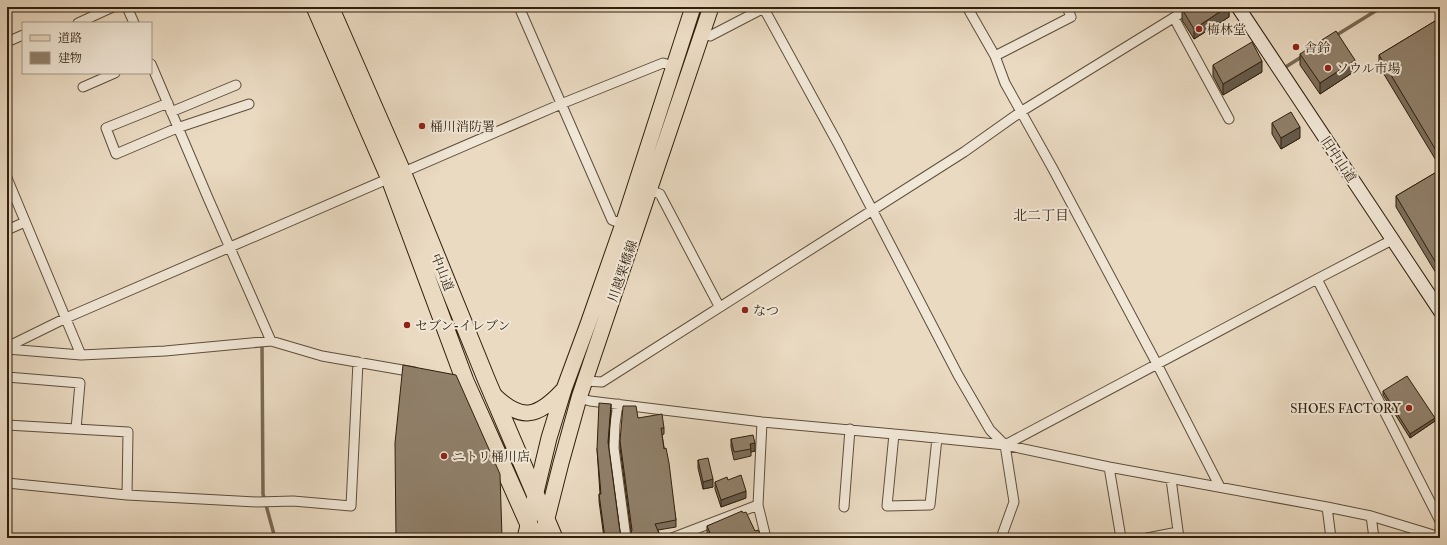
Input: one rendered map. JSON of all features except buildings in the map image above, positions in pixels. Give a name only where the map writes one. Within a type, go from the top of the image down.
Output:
[{"type":"highway","name":"中山道","points":[[315,7],[396,177]]},
{"type":"highway","name":"中山道","points":[[330,7],[476,382],[530,533]]},
{"type":"highway","name":"中山道","points":[[476,382],[535,495],[554,538]]},
{"type":"main road","name":"川越栗橋線","points":[[530,533],[535,495],[549,438],[564,389],[623,224],[693,7]]},
{"type":"main road","name":"川越栗橋線","points":[[542,538],[579,398],[711,7]]},
{"type":"main road","name":"旧中山道","points":[[1238,7],[1440,311]]},
{"type":"main road","points":[[476,382],[512,410],[522,413],[534,412],[544,407],[554,400],[564,389]]},
{"type":"street","points":[[80,22],[113,7]]},
{"type":"street","points":[[127,7],[134,22]]},
{"type":"street","points":[[519,7],[612,220],[623,224]]},
{"type":"street","points":[[702,34],[710,36],[764,7],[837,142],[958,375],[990,430],[1005,446],[1014,502],[1002,538]]},
{"type":"street","points":[[966,7],[995,56],[1006,83],[1157,364],[1220,487]]},
{"type":"street","points":[[995,56],[1072,17],[1067,7]]},
{"type":"street","points":[[585,381],[602,382],[719,306],[964,152],[1022,111],[1191,7]]},
{"type":"street","points":[[1174,18],[1229,119]]},
{"type":"street","points":[[7,42],[22,35]]},
{"type":"street","points":[[7,348],[66,318],[396,177],[561,104],[663,63],[673,66]]},
{"type":"street","points":[[152,66],[177,128],[271,341]]},
{"type":"street","points":[[83,87],[112,74]]},
{"type":"street","points":[[236,84],[170,108],[106,128],[116,154],[177,128],[249,104]]},
{"type":"street","points":[[7,178],[10,194],[25,222],[81,355]]},
{"type":"street","points":[[650,190],[660,194],[719,306]]},
{"type":"street","points":[[7,230],[25,222]]},
{"type":"street","points":[[1005,446],[1392,240]]},
{"type":"street","points":[[1317,279],[1440,521]]},
{"type":"street","points":[[7,348],[81,355],[165,351],[271,341],[322,356],[419,373]]},
{"type":"street","points":[[7,483],[127,495],[258,502],[293,501],[351,506],[358,362]]},
{"type":"street","points":[[7,377],[80,383],[76,429]]},
{"type":"street","points":[[579,398],[762,422],[937,438],[1005,446],[1371,516],[1440,537]]},
{"type":"street","points":[[618,404],[614,448],[626,538]]},
{"type":"street","points":[[762,422],[758,505],[766,538]]},
{"type":"street","points":[[7,425],[128,432],[127,495]]},
{"type":"street","points":[[844,507],[850,430]]},
{"type":"street","points":[[894,434],[888,506],[930,505],[937,438]]},
{"type":"street","points":[[1109,467],[1121,538]]},
{"type":"street","points":[[1147,538],[1178,535],[1171,478]]},
{"type":"street","points":[[672,538],[758,505]]},
{"type":"street","points":[[1327,507],[1331,538]]},
{"type":"street","points":[[1371,516],[1374,538]]},
{"type":"waterway","points":[[1335,36],[1382,7]]},
{"type":"waterway","points":[[1284,68],[1303,56]]},
{"type":"waterway","points":[[262,344],[263,494],[275,538]]},
{"type":"place","name":"梅林堂","points":[[1199,29]]},
{"type":"place","name":"舎鈴","points":[[1296,47]]},
{"type":"place","name":"ソウル市場","points":[[1328,68]]},
{"type":"place","name":"桶川消防署","points":[[422,126]]},
{"type":"place","name":"なつ","points":[[745,310]]},
{"type":"place","name":"セブン-イレブン","points":[[407,325]]},
{"type":"place","name":"SHOES FACTORY","points":[[1409,408]]},
{"type":"place","name":"ニトリ桶川店","points":[[444,456]]},
{"type":"district","name":"北二丁目","points":[[1041,215]]}]
